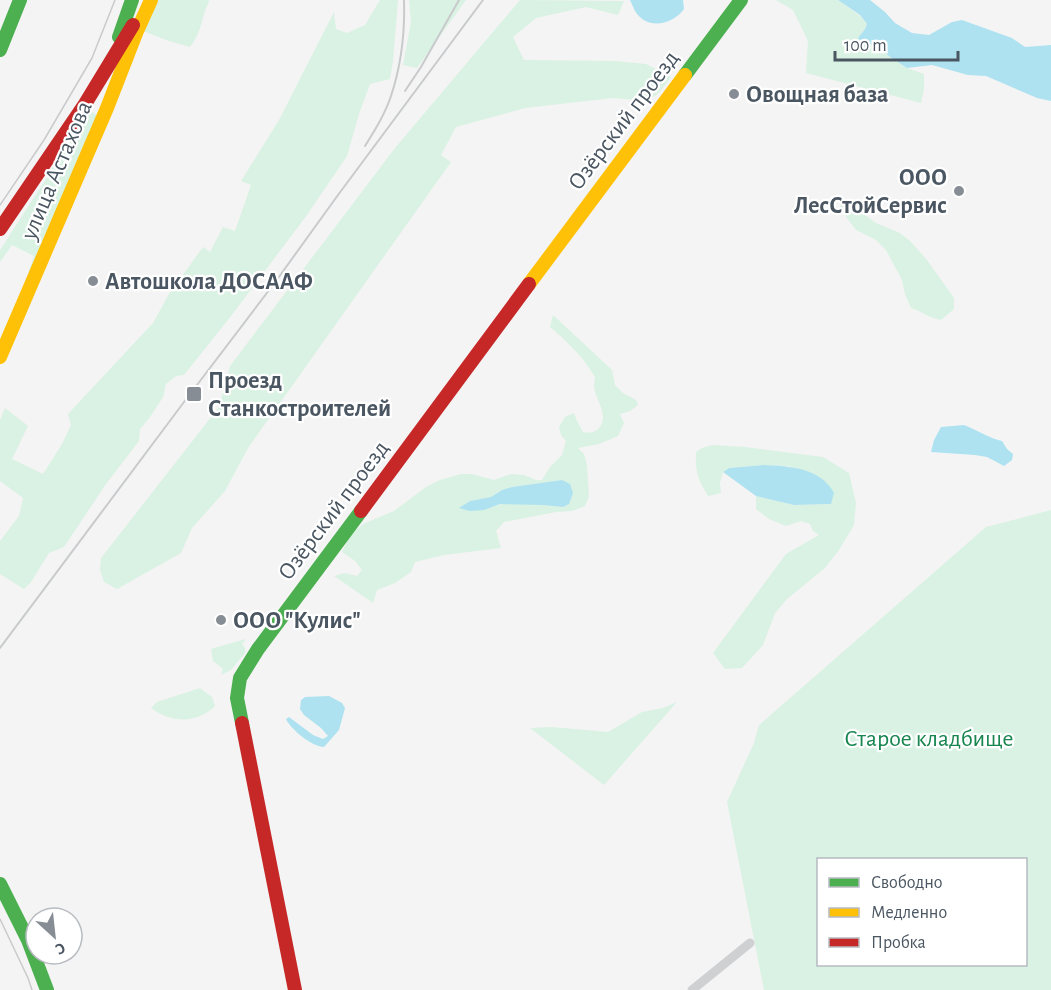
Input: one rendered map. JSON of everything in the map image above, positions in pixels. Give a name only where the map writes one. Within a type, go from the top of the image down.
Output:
[{"type":"street","points":[[0,50],[20,0]]},
{"type":"street","name":"улица Астахова","points":[[107,67],[132,0]]},
{"type":"street","name":"улица Астахова","points":[[0,229],[85,104],[150,0]]},
{"type":"street","name":"улица Астахова","points":[[0,357],[107,108],[150,0]]},
{"type":"street","name":"Озёрский проезд","points":[[292,989],[237,698],[240,678],[258,649],[741,0]]},
{"type":"street","points":[[0,884],[28,940],[47,990]]},
{"type":"street","points":[[692,990],[750,943]]},
{"type":"green space","points":[[157,0],[209,0],[199,31],[190,47],[143,31]]},
{"type":"green space","points":[[380,0],[398,0],[390,79],[370,84],[347,156],[307,215],[231,316],[184,375],[176,376],[166,384],[163,397],[140,429],[139,441],[106,484],[64,547],[49,553],[24,589],[0,574],[0,541],[19,516],[23,498],[0,481],[0,420],[5,408],[28,426],[12,459],[43,474],[71,425],[68,414],[153,323],[169,294],[203,247],[210,252],[223,227],[235,231],[251,185],[241,181],[279,120],[334,12],[336,29],[347,33],[365,25]]},
{"type":"green space","points":[[409,0],[466,0],[417,68],[403,65],[411,22]]},
{"type":"green space","points":[[520,0],[624,1],[618,15],[586,7],[536,18],[513,37],[524,60],[615,61],[646,64],[671,77],[660,92],[648,101],[613,98],[525,108],[456,127],[441,155],[451,162],[248,448],[225,491],[192,528],[181,553],[117,589],[104,582],[100,570],[101,558],[219,407],[230,366],[395,148]]},
{"type":"green space","points":[[776,0],[838,0],[867,24],[858,38],[865,45],[878,46],[907,68],[924,74],[921,103],[806,73],[808,41],[793,10]]},
{"type":"green space","points":[[93,112],[97,116],[17,306],[34,256],[12,245],[0,262],[0,250],[88,114]]},
{"type":"green space","points":[[839,196],[876,223],[900,233],[910,241],[927,260],[954,298],[954,309],[941,320],[911,308],[902,280],[886,250],[876,240],[856,230],[841,210]]},
{"type":"green space","points":[[553,315],[612,370],[615,385],[623,393],[636,400],[638,405],[620,414],[624,423],[618,436],[599,444],[578,448],[584,454],[587,465],[589,496],[585,506],[572,511],[504,522],[496,531],[501,548],[444,555],[415,562],[411,572],[395,583],[377,590],[373,603],[334,576],[345,573],[357,576],[362,570],[355,561],[342,552],[350,535],[363,524],[394,511],[426,487],[461,474],[472,474],[494,480],[511,474],[542,480],[550,467],[562,455],[566,441],[559,427],[565,417],[574,413],[583,432],[597,430],[603,420],[603,415],[595,392],[595,377],[575,350],[550,327]],"holes":[[[562,480],[563,507],[518,503],[460,508],[470,501],[491,497],[512,487]]]},
{"type":"green space","points":[[712,445],[823,457],[849,473],[856,503],[854,525],[839,550],[825,568],[787,599],[775,613],[763,645],[742,668],[725,669],[713,653],[786,554],[819,535],[813,531],[810,524],[801,521],[786,526],[769,519],[756,509],[756,496],[794,505],[831,504],[812,473],[788,466],[764,465],[729,468],[723,472],[720,483],[721,493],[708,496],[698,475],[696,452]]},
{"type":"green space","name":"Старое кладбище","points":[[1051,510],[1051,990],[764,990],[727,802],[754,743],[759,725],[986,527]]},
{"type":"green space","points":[[246,639],[242,644],[245,653],[231,670],[221,675],[223,669],[213,661],[211,649]]},
{"type":"green space","points":[[200,688],[212,697],[215,706],[200,716],[175,719],[151,708],[157,702]]},
{"type":"green space","points":[[677,702],[604,785],[530,728],[552,727],[608,732],[642,712],[663,708]]},
{"type":"water","points":[[630,0],[683,0],[684,9],[668,21],[648,22],[637,14]]},
{"type":"water","points":[[838,0],[870,0],[895,23],[912,33],[929,35],[952,22],[962,20],[1012,38],[1025,47],[1051,45],[1051,101],[1037,98],[986,76],[968,75],[932,65],[907,68],[878,46],[865,45],[858,38],[867,24],[860,15]]},
{"type":"water","points":[[964,425],[1002,441],[1013,454],[1012,460],[1004,466],[987,457],[931,452],[941,427]]},
{"type":"water","points":[[784,466],[813,473],[821,478],[834,493],[831,504],[794,505],[756,496],[723,472],[729,468]]},
{"type":"water","points":[[562,480],[570,484],[573,493],[569,504],[563,507],[500,504],[484,510],[470,511],[459,508],[470,501],[491,497],[512,487]]},
{"type":"water","points":[[329,696],[342,703],[345,708],[339,730],[324,747],[303,737],[292,728],[286,719],[289,717],[313,735],[323,739],[328,736],[304,715],[300,709],[301,700],[305,697]]},
{"type":"tram line","points":[[0,205],[44,140],[92,58],[115,0]]},
{"type":"tram line","points":[[0,919],[32,990]]},
{"type":"railway","points":[[365,146],[383,116],[394,85],[402,49],[404,0]]},
{"type":"railway","points":[[405,91],[459,0]]},
{"type":"railway","points":[[0,648],[276,281],[483,0]]},
{"type":"traffic: fast","points":[[0,50],[20,0]]},
{"type":"traffic: fast","points":[[119,37],[132,0]]},
{"type":"traffic: fast","points":[[685,75],[741,0]]},
{"type":"traffic: fast","points":[[242,723],[237,698],[240,678],[258,649],[361,511]]},
{"type":"traffic: fast","points":[[0,884],[28,940],[47,990]]},
{"type":"traffic: slow","points":[[0,357],[151,0]]},
{"type":"traffic: slow","points":[[529,284],[685,75]]},
{"type":"traffic: jam","points":[[0,229],[85,104],[133,25]]},
{"type":"traffic: jam","points":[[361,511],[529,284]]},
{"type":"traffic: jam","points":[[242,723],[295,990]]},
{"type":"place","name":"Овощная база","points":[[734,94]]},
{"type":"place","name":"ООО ЛесСтойСервис","points":[[959,191]]},
{"type":"place","name":"Автошкола ДОСААФ","points":[[93,281]]},
{"type":"place","name":"Проезд Станкостроителей","points":[[194,394]]},
{"type":"place","name":"ООО \"Кулис\"","points":[[221,620]]}]
